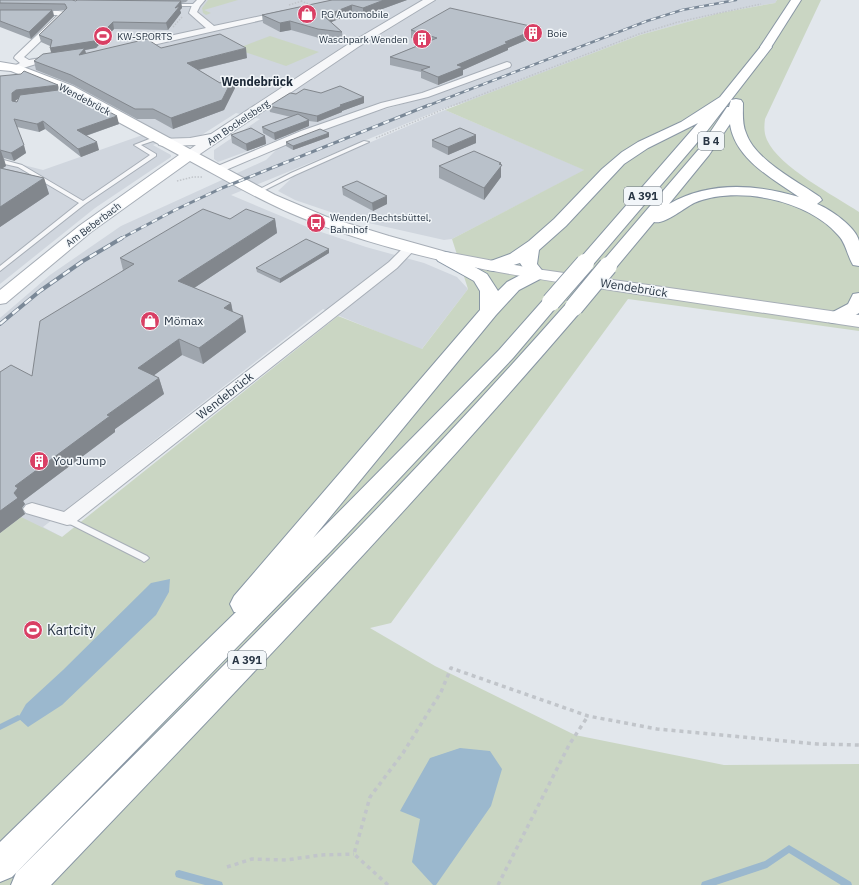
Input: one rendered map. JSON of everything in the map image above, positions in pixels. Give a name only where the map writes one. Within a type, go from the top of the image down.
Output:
[{"type":"main road","name":"B 4","points":[[684,177],[708,146],[730,101],[796,0]]},
{"type":"main road","name":"Wendebrück","points":[[0,66],[14,68],[52,82],[69,94],[189,155],[257,192],[321,220],[410,248],[444,257],[536,274],[836,318],[858,309]]},
{"type":"main road","name":"B 4","points":[[702,128],[730,101]]},
{"type":"main road","points":[[494,266],[521,255],[531,248],[554,227],[609,170],[629,153],[730,101],[741,140],[763,164],[829,210],[850,230],[859,243]]},
{"type":"main road","name":"A 391","points":[[28,885],[348,556],[459,439],[563,304],[585,263],[702,128]]},
{"type":"main road","name":"Am Beberbach","points":[[0,299],[55,253],[189,155]]},
{"type":"main road","points":[[145,186],[165,179],[188,174],[219,171]]},
{"type":"main road","name":"A 391","points":[[0,865],[334,532],[506,354],[608,266],[684,177]]},
{"type":"main road","points":[[641,228],[689,199],[709,193],[753,192],[784,197],[809,205],[823,212],[844,230],[854,245],[859,261]]},
{"type":"main road","points":[[123,742],[269,574],[489,311],[513,286],[536,274],[528,264],[531,248]]},
{"type":"main road","points":[[444,257],[481,278],[489,291],[489,311]]},
{"type":"street","name":"Am Bockelsberg","points":[[189,155],[354,45],[430,0]]},
{"type":"street","points":[[196,6],[213,29]]},
{"type":"street","points":[[120,49],[171,36],[213,29],[289,8]]},
{"type":"street","points":[[0,13],[64,14],[18,58],[28,63]]},
{"type":"street","points":[[14,68],[28,63],[65,58]]},
{"type":"street","points":[[219,171],[305,133],[384,105],[425,96],[507,65]]},
{"type":"street","points":[[160,140],[190,142],[216,137]]},
{"type":"street","name":"Wendebrück","points":[[67,519],[393,265],[410,248]]},
{"type":"street","points":[[32,509],[67,519]]},
{"type":"lane","points":[[165,5],[196,6]]},
{"type":"lane","points":[[149,34],[171,36]]},
{"type":"lane","points":[[0,269],[82,203],[154,155],[137,145],[160,140]]},
{"type":"lane","points":[[257,192],[293,174],[366,142]]},
{"type":"lane","points":[[0,161],[20,166],[82,203]]},
{"type":"lane","points":[[67,519],[144,558]]},
{"type":"path","points":[[300,0],[312,6]]},
{"type":"path","points":[[289,8],[302,1]]},
{"type":"path","points":[[366,142],[639,34],[705,15],[761,4]]},
{"type":"path","points":[[171,36],[183,16],[196,6]]},
{"type":"path","points":[[354,854],[370,797],[403,753],[441,692],[451,668],[588,716],[657,729],[817,744],[859,744]]},
{"type":"path","points":[[498,885],[569,745],[588,716]]},
{"type":"path","points":[[227,867],[252,859],[286,860],[321,855],[354,854],[388,885]]},
{"type":"shaded area","points":[[126,0],[777,0],[775,3],[720,13],[640,35],[473,100],[442,109],[231,195],[312,229],[366,247],[424,263],[457,277],[468,289],[421,350],[323,309],[43,527],[62,537],[0,690],[0,318],[50,275],[121,226],[266,160],[278,148],[327,126],[420,99],[400,98],[374,105],[218,162],[214,159],[214,150],[260,119],[236,113],[200,136],[191,139],[169,139],[153,145],[171,155],[171,157],[95,208],[0,284],[0,159],[43,170],[154,131],[17,64],[32,58],[70,54]]},
{"type":"shaded area","points":[[445,110],[585,170],[452,239],[444,240],[351,219],[295,200],[278,191],[295,175]]},
{"type":"green space","points":[[208,0],[238,0],[204,10],[211,13],[206,15],[203,13],[202,8]]},
{"type":"green space","points":[[777,0],[821,0],[765,119],[765,135],[773,150],[795,170],[808,180],[859,212],[859,331],[628,299],[391,623],[370,628],[435,666],[575,735],[724,765],[859,764],[859,885],[0,885],[0,533],[21,517],[62,537],[338,316],[422,349],[468,289],[452,239],[584,170],[445,110],[640,35],[720,13],[775,3]]},
{"type":"green space","points":[[270,36],[319,52],[286,66],[236,49]]},
{"type":"water","points":[[170,579],[169,592],[156,615],[62,705],[28,727],[18,718],[26,704],[63,670],[151,583]]},
{"type":"water","points":[[460,748],[490,751],[502,769],[491,806],[436,885],[433,885],[412,862],[420,819],[400,811],[430,758]]},
{"type":"building","points":[[0,0],[181,1],[175,8],[180,6],[166,23],[113,22],[94,41],[50,48],[52,40],[39,35],[67,8],[65,4],[0,3]]},
{"type":"building","points":[[332,0],[384,0],[363,8],[352,5],[324,16],[342,32],[318,29],[290,21],[280,23],[262,15]]},
{"type":"building","points":[[450,8],[539,28],[505,42],[508,43],[457,65],[463,67],[438,77],[421,70],[430,67],[390,57],[437,38],[411,30]]},
{"type":"building","points":[[0,10],[52,10],[29,32],[0,21]]},
{"type":"building","points":[[220,34],[246,48],[187,63],[220,83],[233,78],[222,100],[171,118],[153,109],[135,109],[71,75],[34,61],[43,54],[85,48],[79,55],[147,39],[161,48]]},
{"type":"building","points":[[24,71],[58,85],[16,90],[12,93],[12,101],[17,102],[20,95],[66,89],[117,116],[77,130],[97,142],[78,149],[43,121],[37,124],[14,119],[24,145],[11,153],[0,150],[0,76],[21,74]]},
{"type":"building","points":[[340,86],[364,97],[340,105],[342,106],[317,116],[269,106],[290,93],[296,94],[304,89],[321,93]]},
{"type":"building","points":[[298,114],[309,120],[274,133],[262,127]]},
{"type":"building","points":[[251,128],[265,136],[246,144],[231,135]]},
{"type":"building","points":[[460,128],[476,135],[448,147],[432,140]]},
{"type":"building","points":[[320,129],[329,133],[293,146],[286,142]]},
{"type":"building","points":[[474,151],[501,163],[499,164],[502,165],[484,188],[439,166]]},
{"type":"building","points":[[0,168],[44,178],[0,207]]},
{"type":"building","points":[[357,181],[387,196],[372,203],[342,187]]},
{"type":"building","points":[[203,209],[230,219],[246,209],[275,219],[178,281],[231,303],[224,308],[243,316],[199,348],[179,339],[138,368],[159,378],[107,415],[110,416],[15,486],[18,488],[14,493],[18,498],[0,511],[0,372],[11,365],[32,376],[40,321],[134,264],[120,258]]},
{"type":"building","points":[[306,239],[329,249],[280,279],[256,268]]},
{"type":"waterway","points":[[0,727],[18,718]]},
{"type":"waterway","points":[[705,885],[767,864],[789,849],[848,885]]},
{"type":"waterway","points":[[179,874],[219,885]]},
{"type":"railway","points":[[427,106],[647,21],[682,10],[736,0]]},
{"type":"railway","points":[[120,239],[175,210],[222,188],[429,105]]},
{"type":"railway","points":[[0,324],[40,291],[83,261],[122,238]]},
{"type":"place","name":"PG Automobile","points":[[307,14]]},
{"type":"place","name":"Boie","points":[[533,33]]},
{"type":"place","name":"KW-SPORTS","points":[[103,36]]},
{"type":"place","name":"Waschpark Wenden","points":[[422,39]]},
{"type":"place","name":"Wenden/Bechtsbüttel, Bahnhof","points":[[316,223]]},
{"type":"place","name":"Mömax","points":[[150,321]]},
{"type":"place","name":"You Jump","points":[[39,461]]},
{"type":"place","name":"Kartcity","points":[[33,630]]},
{"type":"district","name":"Wendebrück","points":[[257,82]]}]
